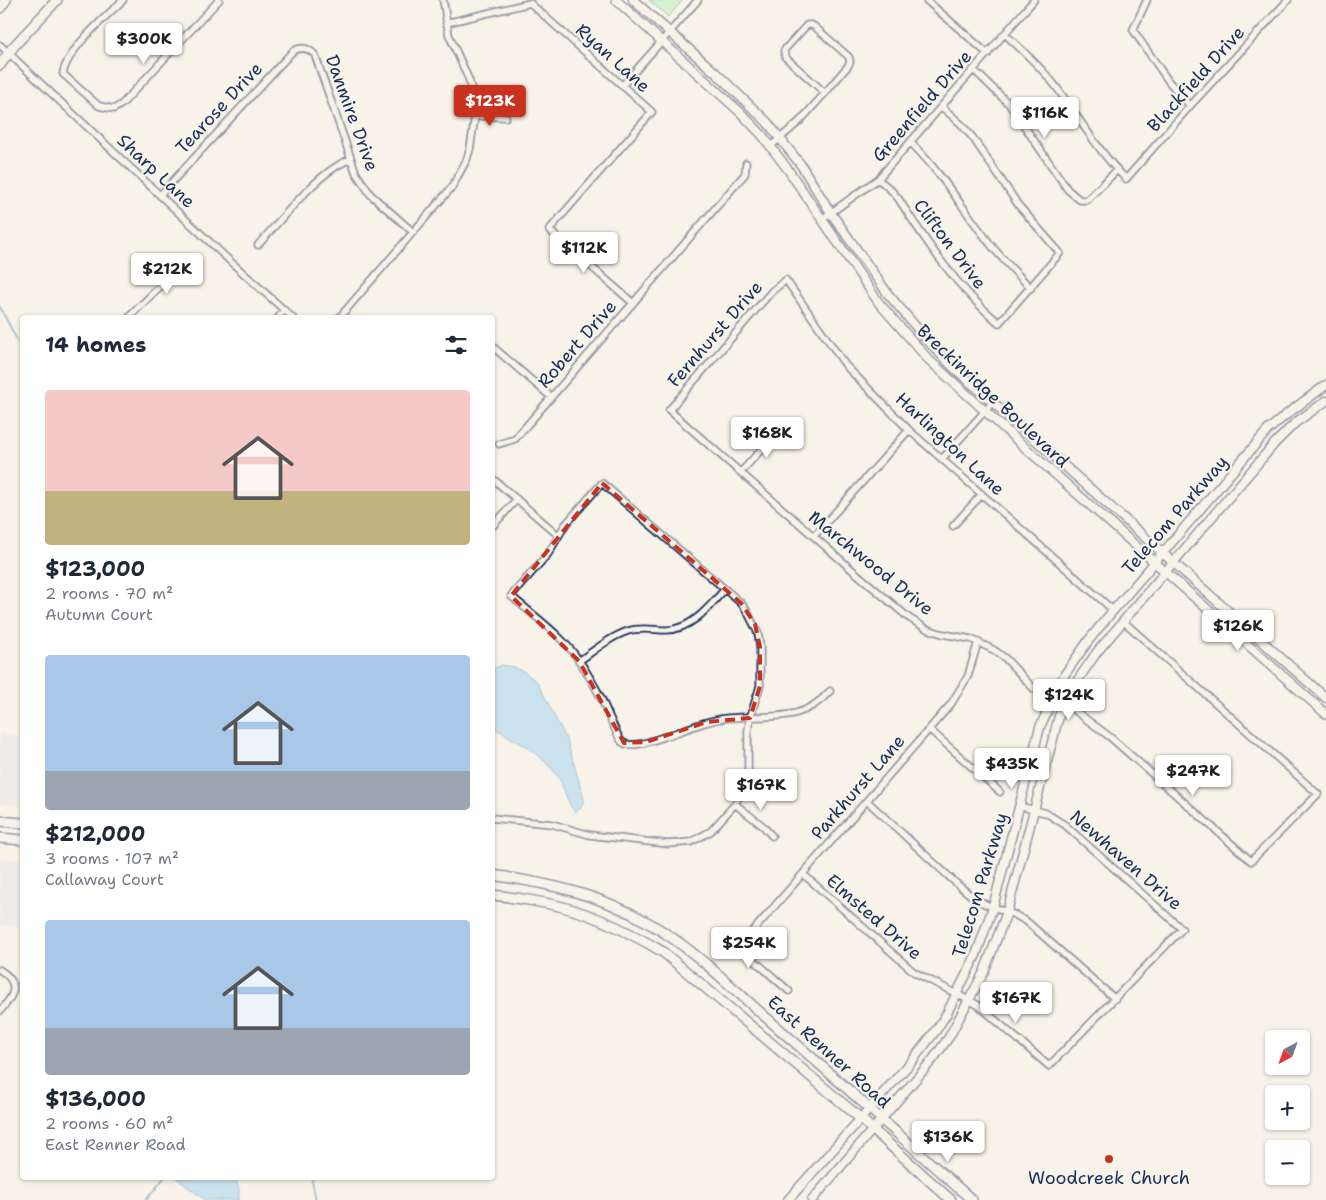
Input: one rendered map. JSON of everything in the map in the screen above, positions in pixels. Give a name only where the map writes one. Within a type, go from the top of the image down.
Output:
[{"type":"main road","points":[[0,8],[6,0]]},
{"type":"main road","points":[[0,65],[8,53],[57,0]]},
{"type":"main road","points":[[0,821],[20,823]]},
{"type":"main road","points":[[0,838],[20,840]]},
{"type":"main road","name":"East Renner Road","points":[[495,876],[565,888],[595,897],[648,922],[694,954],[972,1200]]},
{"type":"main road","name":"East Renner Road","points":[[495,895],[551,904],[579,912],[642,940],[663,952],[860,1118],[952,1200]]},
{"type":"street","points":[[123,0],[75,48],[65,65],[63,74],[99,106],[114,109],[122,104],[219,0]]},
{"type":"street","points":[[342,315],[457,178],[470,149],[475,116],[469,80],[446,23],[443,0]]},
{"type":"street","name":"Breckinridge Boulevard","points":[[616,0],[740,112],[771,146],[879,303],[911,341],[985,412],[1326,714]]},
{"type":"street","name":"Breckinridge Boulevard","points":[[633,0],[751,106],[780,139],[801,165],[831,213],[888,294],[928,341],[993,402],[1326,698]]},
{"type":"street","points":[[622,86],[698,0]]},
{"type":"street","points":[[926,0],[988,54]]},
{"type":"street","name":"Greenfield Drive","points":[[822,219],[878,179],[1034,0]]},
{"type":"street","points":[[1147,0],[1133,30],[1169,82],[1190,106]]},
{"type":"street","name":"Blackfield Drive","points":[[1117,170],[1126,179],[1190,106],[1288,0]]},
{"type":"street","name":"Ryan Lane","points":[[446,23],[530,3],[652,112],[549,230],[633,303]]},
{"type":"street","points":[[771,146],[800,120],[825,93],[850,62],[848,57],[815,27],[807,25],[786,48],[784,51],[785,57],[825,93]]},
{"type":"street","points":[[974,70],[1009,104],[1068,190],[1080,200],[1087,200],[1117,170],[1100,150],[1041,69],[1005,34]]},
{"type":"street","name":"Sharp Lane","points":[[0,45],[290,315]]},
{"type":"street","name":"Danmire Drive","points":[[304,48],[311,50],[315,55],[356,173],[371,196],[413,232]]},
{"type":"street","name":"Tearose Drive","points":[[160,195],[293,51],[304,48]]},
{"type":"street","name":"Clifton Drive","points":[[878,179],[898,198],[955,280],[998,323],[1060,253],[1019,206],[973,138],[942,107]]},
{"type":"street","points":[[475,116],[506,117]]},
{"type":"street","points":[[910,142],[935,168],[992,246],[1031,288]]},
{"type":"street","points":[[258,245],[323,174],[342,162],[351,159]]},
{"type":"street","name":"Robert Drive","points":[[498,444],[515,439],[745,174],[746,164]]},
{"type":"street","points":[[132,315],[189,258]]},
{"type":"street","name":"Fernhurst Drive","points":[[669,410],[772,291],[786,280]]},
{"type":"street","name":"Harlington Lane","points":[[786,280],[846,366],[909,430],[1114,611]]},
{"type":"street","points":[[280,315],[284,310]]},
{"type":"street","points":[[495,349],[551,397]]},
{"type":"street","name":"Telecom Parkway","points":[[788,1200],[902,1072],[937,1029],[957,994],[976,955],[993,907],[1038,736],[1052,700],[1065,674],[1088,640],[1268,430],[1326,385]]},
{"type":"street","name":"Telecom Parkway","points":[[812,1200],[934,1058],[949,1037],[970,1000],[984,972],[1007,912],[1056,726],[1075,684],[1097,652],[1275,443],[1293,425],[1326,401]]},
{"type":"street","points":[[942,459],[993,402]]},
{"type":"street","name":"Marchwood Drive","points":[[669,410],[877,592],[916,623],[942,634],[972,639],[994,650],[1005,658],[1034,689],[1085,717],[1110,737],[1251,861],[1318,794],[1124,621]]},
{"type":"street","points":[[1284,416],[1293,425]]},
{"type":"street","points":[[814,536],[909,430]]},
{"type":"street","points":[[740,472],[778,431]]},
{"type":"street","points":[[495,481],[558,535]]},
{"type":"street","points":[[495,818],[552,824],[590,835],[680,844],[696,840],[710,831],[735,804],[744,787],[748,774],[748,730],[750,718],[760,686],[758,633],[747,611],[725,589],[602,484],[565,525],[548,554],[512,596],[556,636],[579,661],[599,694],[620,740],[629,745],[646,742],[707,722],[728,718],[750,718],[781,717],[793,715],[816,704],[830,691]]},
{"type":"street","points":[[953,526],[982,494]]},
{"type":"street","points":[[495,524],[517,499]]},
{"type":"street","points":[[579,661],[608,640],[630,630],[669,630],[694,620],[725,589]]},
{"type":"street","name":"Parkhurst Lane","points":[[789,991],[739,947],[951,704],[962,688],[974,659],[978,642]]},
{"type":"street","points":[[1291,684],[1300,674]]},
{"type":"street","points":[[930,729],[1000,792]]},
{"type":"street","points":[[866,801],[974,898],[1026,921],[1115,999]]},
{"type":"street","points":[[735,804],[763,826],[772,836]]},
{"type":"street","name":"Newhaven Drive","points":[[1020,806],[1046,813],[1065,826],[1182,929],[1115,999]]},
{"type":"street","name":"Elmsted Drive","points":[[803,874],[914,972],[978,1005],[1049,1066],[1115,999]]},
{"type":"street","points":[[0,970],[10,978],[14,987],[12,996],[0,1011]]},
{"type":"highlighted area","points":[[602,483],[741,603],[755,624],[760,647],[760,686],[750,718],[707,722],[646,742],[624,743],[579,661],[511,596]]},
{"type":"shaded area","points":[[0,733],[20,736],[20,807],[0,804]]},
{"type":"shaded area","points":[[0,858],[20,860],[20,928],[0,925]]},
{"type":"green space","points":[[649,0],[683,0],[668,17]]},
{"type":"water","points":[[502,665],[515,667],[537,682],[567,740],[584,799],[581,808],[575,812],[558,777],[545,761],[495,728],[495,668]]},
{"type":"water","points":[[179,1180],[235,1180],[239,1187],[239,1200],[205,1200]]},
{"type":"waterway","points":[[0,307],[20,346]]},
{"type":"waterway","points":[[146,1200],[162,1180]]},
{"type":"waterway","points":[[312,1180],[316,1200]]},
{"type":"place","name":"Woodcreek Church","points":[[1109,1159]]}]
